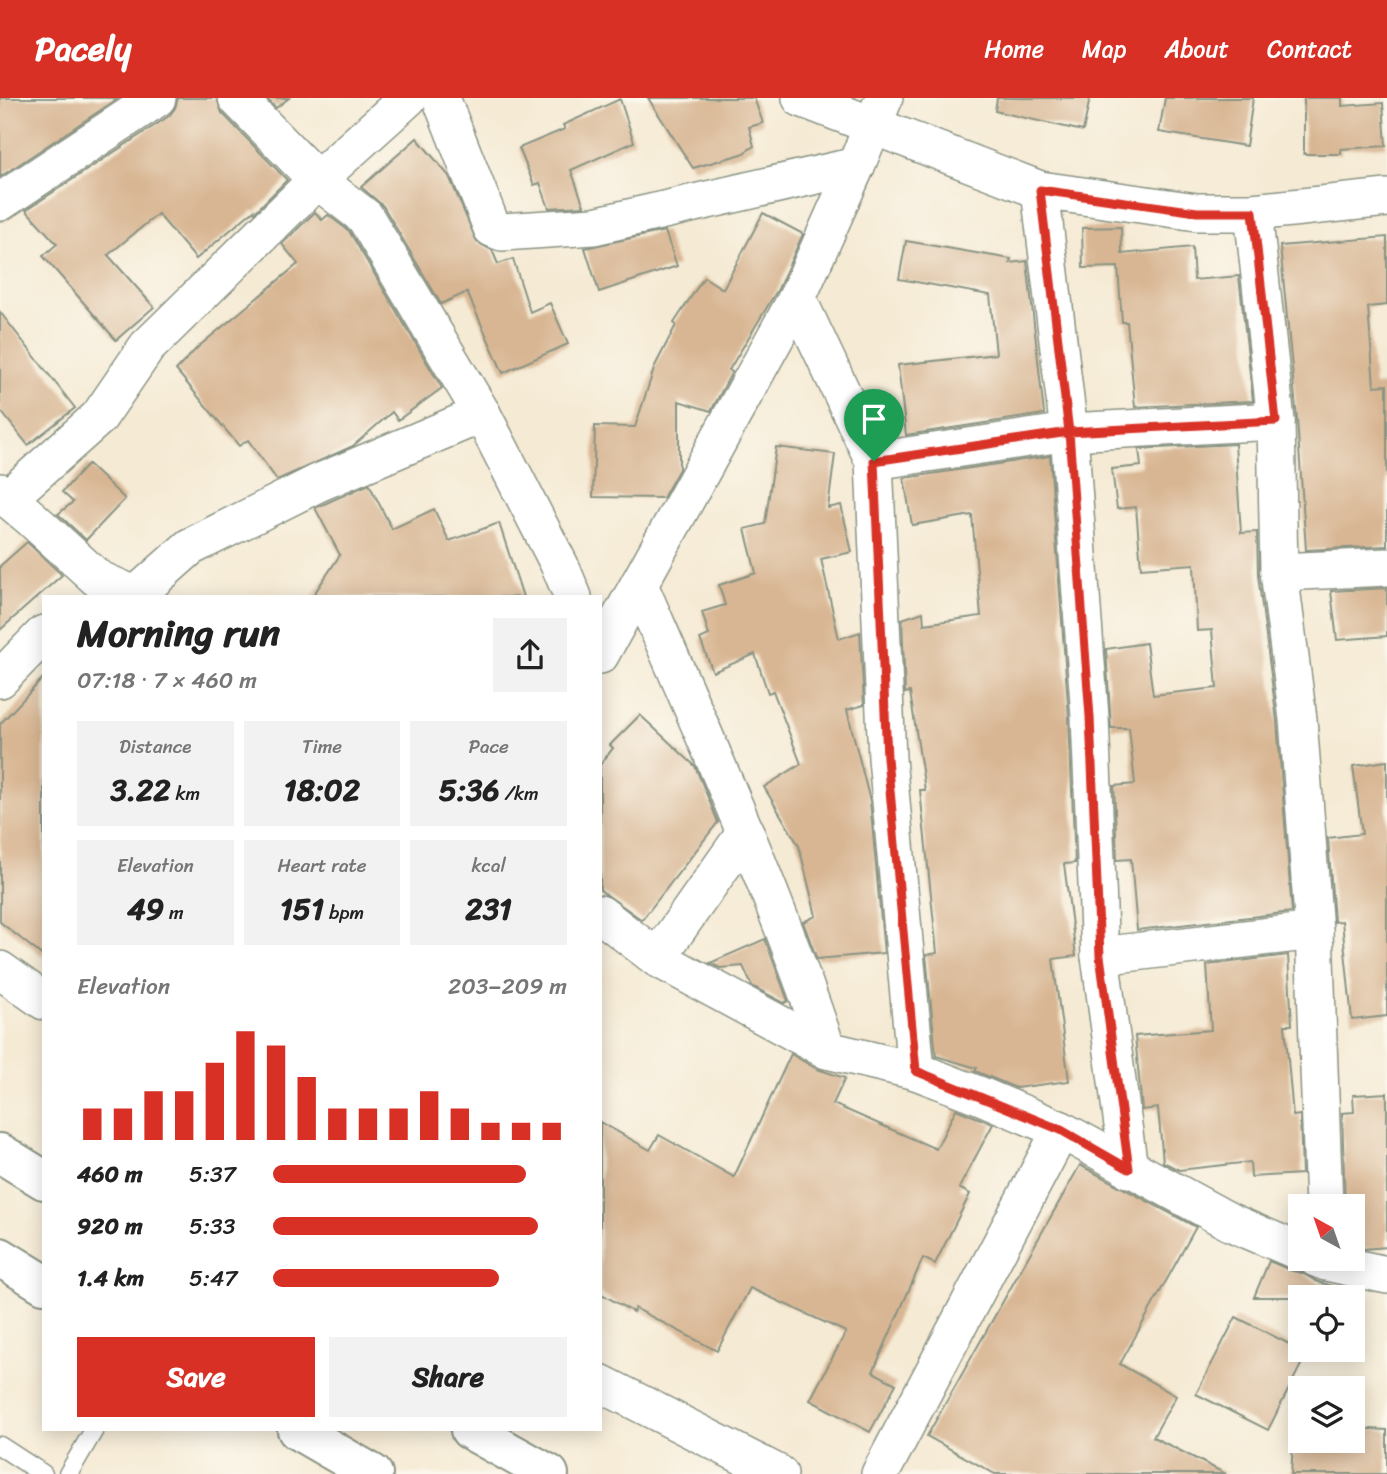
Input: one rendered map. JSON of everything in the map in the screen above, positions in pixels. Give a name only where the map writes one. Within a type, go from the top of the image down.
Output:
[{"type":"main road","points":[[0,1153],[42,1179]]},
{"type":"main road","points":[[0,1257],[42,1283]]},
{"type":"main road","points":[[299,1431],[373,1474]]},
{"type":"main road","points":[[472,1431],[549,1474]]},
{"type":"street","points":[[0,202],[157,98]]},
{"type":"street","points":[[237,98],[317,180],[365,217],[482,414],[572,595]]},
{"type":"street","points":[[131,595],[89,588],[32,518],[3,496],[99,417],[147,347],[317,180],[408,98]]},
{"type":"street","points":[[441,98],[492,228],[502,232],[594,226],[856,166]]},
{"type":"street","points":[[801,98],[878,111],[1040,190],[1197,212],[1253,212],[1387,198]]},
{"type":"street","points":[[602,651],[797,298],[878,111]]},
{"type":"street","points":[[1040,190],[1069,432],[1090,717],[1100,956],[1129,1169]]},
{"type":"street","points":[[1253,212],[1276,421],[1279,572],[1298,719],[1314,931],[1324,1194]]},
{"type":"street","points":[[797,298],[874,461],[887,758],[916,1071]]},
{"type":"street","points":[[138,595],[190,547],[318,482],[482,414]]},
{"type":"street","points":[[874,461],[1069,432],[1276,421]]},
{"type":"street","points":[[1279,572],[1387,567]]},
{"type":"street","points":[[639,585],[746,832],[796,958],[827,1051]]},
{"type":"street","points":[[0,679],[42,636]]},
{"type":"street","points":[[657,958],[746,832]]},
{"type":"street","points":[[602,916],[657,958],[827,1051],[916,1071],[1061,1130],[1230,1222],[1288,1246]]},
{"type":"street","points":[[1100,956],[1314,931]]},
{"type":"street","points":[[0,970],[42,1000]]},
{"type":"street","points":[[880,1474],[1061,1130]]},
{"type":"street","points":[[1365,1270],[1387,1275]]},
{"type":"street","points":[[602,1384],[779,1474]]},
{"type":"lane","points":[[68,1474],[93,1431]]},
{"type":"lane","points":[[0,1446],[43,1474]]},
{"type":"building","points":[[0,98],[119,98],[0,177]]},
{"type":"building","points":[[178,98],[217,98],[222,113],[287,180],[255,212],[254,210],[196,259],[158,214],[108,255],[154,307],[116,340],[43,256],[57,244],[26,210],[169,116]]},
{"type":"building","points":[[266,98],[289,98],[276,108]]},
{"type":"building","points":[[648,98],[754,98],[763,123],[749,127],[754,146],[742,154],[693,168]]},
{"type":"building","points":[[997,98],[1090,98],[1083,131],[995,111]]},
{"type":"building","points":[[1165,98],[1253,98],[1246,146],[1159,132]]},
{"type":"building","points":[[1304,98],[1342,98],[1342,106],[1383,103],[1386,146],[1341,149],[1341,154],[1304,154]]},
{"type":"building","points":[[620,99],[634,142],[571,170],[584,206],[549,208],[540,183],[534,185],[519,148],[565,129],[563,125]]},
{"type":"building","points":[[417,138],[449,176],[477,242],[492,250],[498,264],[513,259],[530,312],[550,303],[568,344],[503,373],[467,292],[441,304],[383,206],[361,187]]},
{"type":"building","points":[[315,212],[322,220],[328,215],[349,231],[442,388],[398,420],[392,412],[353,446],[277,480],[248,440],[239,446],[176,370],[198,347],[298,264],[282,244]]},
{"type":"building","points":[[763,213],[803,234],[778,289],[729,370],[732,372],[711,411],[679,401],[679,469],[663,498],[593,497],[595,426],[635,427],[655,366],[676,325],[674,323],[704,277],[723,289]]},
{"type":"building","points":[[1121,227],[1122,254],[1192,247],[1194,280],[1239,276],[1253,401],[1135,407],[1127,322],[1122,322],[1118,267],[1083,268],[1082,228]]},
{"type":"building","points":[[665,231],[677,266],[599,292],[585,248]]},
{"type":"building","points":[[1387,237],[1387,305],[1368,307],[1374,386],[1387,385],[1387,546],[1306,550],[1297,419],[1280,246]]},
{"type":"building","points":[[906,241],[1011,259],[1010,263],[1027,261],[1044,414],[906,435],[898,365],[996,354],[990,295],[899,279]]},
{"type":"building","points":[[0,312],[75,408],[28,445],[0,410]]},
{"type":"building","points":[[1235,444],[1241,533],[1257,532],[1258,575],[1277,721],[1292,912],[1137,930],[1131,859],[1117,860],[1114,786],[1135,784],[1129,728],[1111,728],[1106,649],[1146,643],[1153,695],[1217,688],[1212,630],[1197,631],[1194,564],[1141,568],[1136,507],[1117,509],[1112,469],[1141,466],[1139,449]]},
{"type":"building","points":[[776,447],[835,454],[828,508],[841,505],[852,552],[821,559],[839,639],[860,632],[864,705],[847,710],[870,801],[884,953],[817,959],[803,922],[816,916],[799,846],[764,787],[801,764],[773,691],[768,693],[755,654],[713,672],[700,639],[709,635],[702,612],[725,605],[719,585],[756,573],[745,529],[765,524]]},
{"type":"building","points":[[1050,456],[1069,718],[1075,863],[1064,864],[1076,956],[1053,959],[1069,1081],[1016,1088],[975,1071],[977,1068],[936,1056],[926,955],[937,953],[920,790],[925,790],[910,692],[905,693],[902,619],[923,612],[924,624],[981,616],[972,515],[912,525],[904,478]]},
{"type":"building","points":[[88,464],[125,499],[86,540],[58,514],[73,502],[62,492]]},
{"type":"building","points":[[369,484],[392,529],[434,509],[449,541],[499,523],[522,595],[313,595],[340,555],[315,508]]},
{"type":"building","points":[[27,542],[62,575],[0,630],[0,566]]},
{"type":"building","points":[[1387,588],[1387,636],[1337,640],[1331,591]]},
{"type":"building","points":[[42,679],[42,955],[0,922],[0,724]]},
{"type":"building","points":[[640,715],[695,766],[718,822],[642,920],[602,891],[602,762],[613,748],[610,745]]},
{"type":"building","points":[[1387,761],[1387,1016],[1352,1020],[1342,921],[1334,922],[1328,838],[1362,834],[1353,766]]},
{"type":"building","points":[[765,939],[788,1001],[784,1003],[752,986],[743,966],[720,968],[710,963]]},
{"type":"building","points":[[1288,955],[1292,1025],[1285,1025],[1293,1116],[1300,1115],[1302,1174],[1251,1177],[1250,1162],[1179,1170],[1163,1162],[1158,1108],[1142,1110],[1135,1036],[1211,1030],[1207,965]]},
{"type":"building","points":[[791,1054],[817,1069],[845,1078],[833,1104],[936,1149],[956,1109],[993,1124],[959,1188],[970,1194],[935,1264],[923,1258],[873,1372],[896,1384],[870,1432],[810,1400],[846,1332],[750,1288],[717,1351],[635,1308],[633,1312],[602,1294],[602,1123],[650,1150],[659,1135],[734,1177]]},
{"type":"building","points":[[1387,1093],[1387,1247],[1365,1249],[1365,1194],[1345,1194],[1342,1113],[1354,1112],[1353,1095]]},
{"type":"building","points":[[1080,1165],[1196,1227],[1120,1364],[1176,1396],[1153,1437],[1226,1474],[995,1474],[927,1436]]},
{"type":"building","points":[[1269,1261],[1288,1271],[1302,1273],[1328,1285],[1288,1285],[1288,1297],[1254,1297]]},
{"type":"building","points":[[1236,1317],[1288,1343],[1288,1362],[1302,1362],[1295,1376],[1288,1376],[1288,1391],[1268,1430],[1196,1394]]},
{"type":"building","points":[[1365,1429],[1387,1430],[1387,1474],[1291,1474],[1292,1453],[1365,1453]]},
{"type":"route","points":[[874,461],[887,758],[916,1071],[1061,1130],[1129,1169],[1100,956],[1090,717],[1069,432],[1276,421],[1253,212],[1197,212],[1040,190],[1069,432],[874,461]]}]
